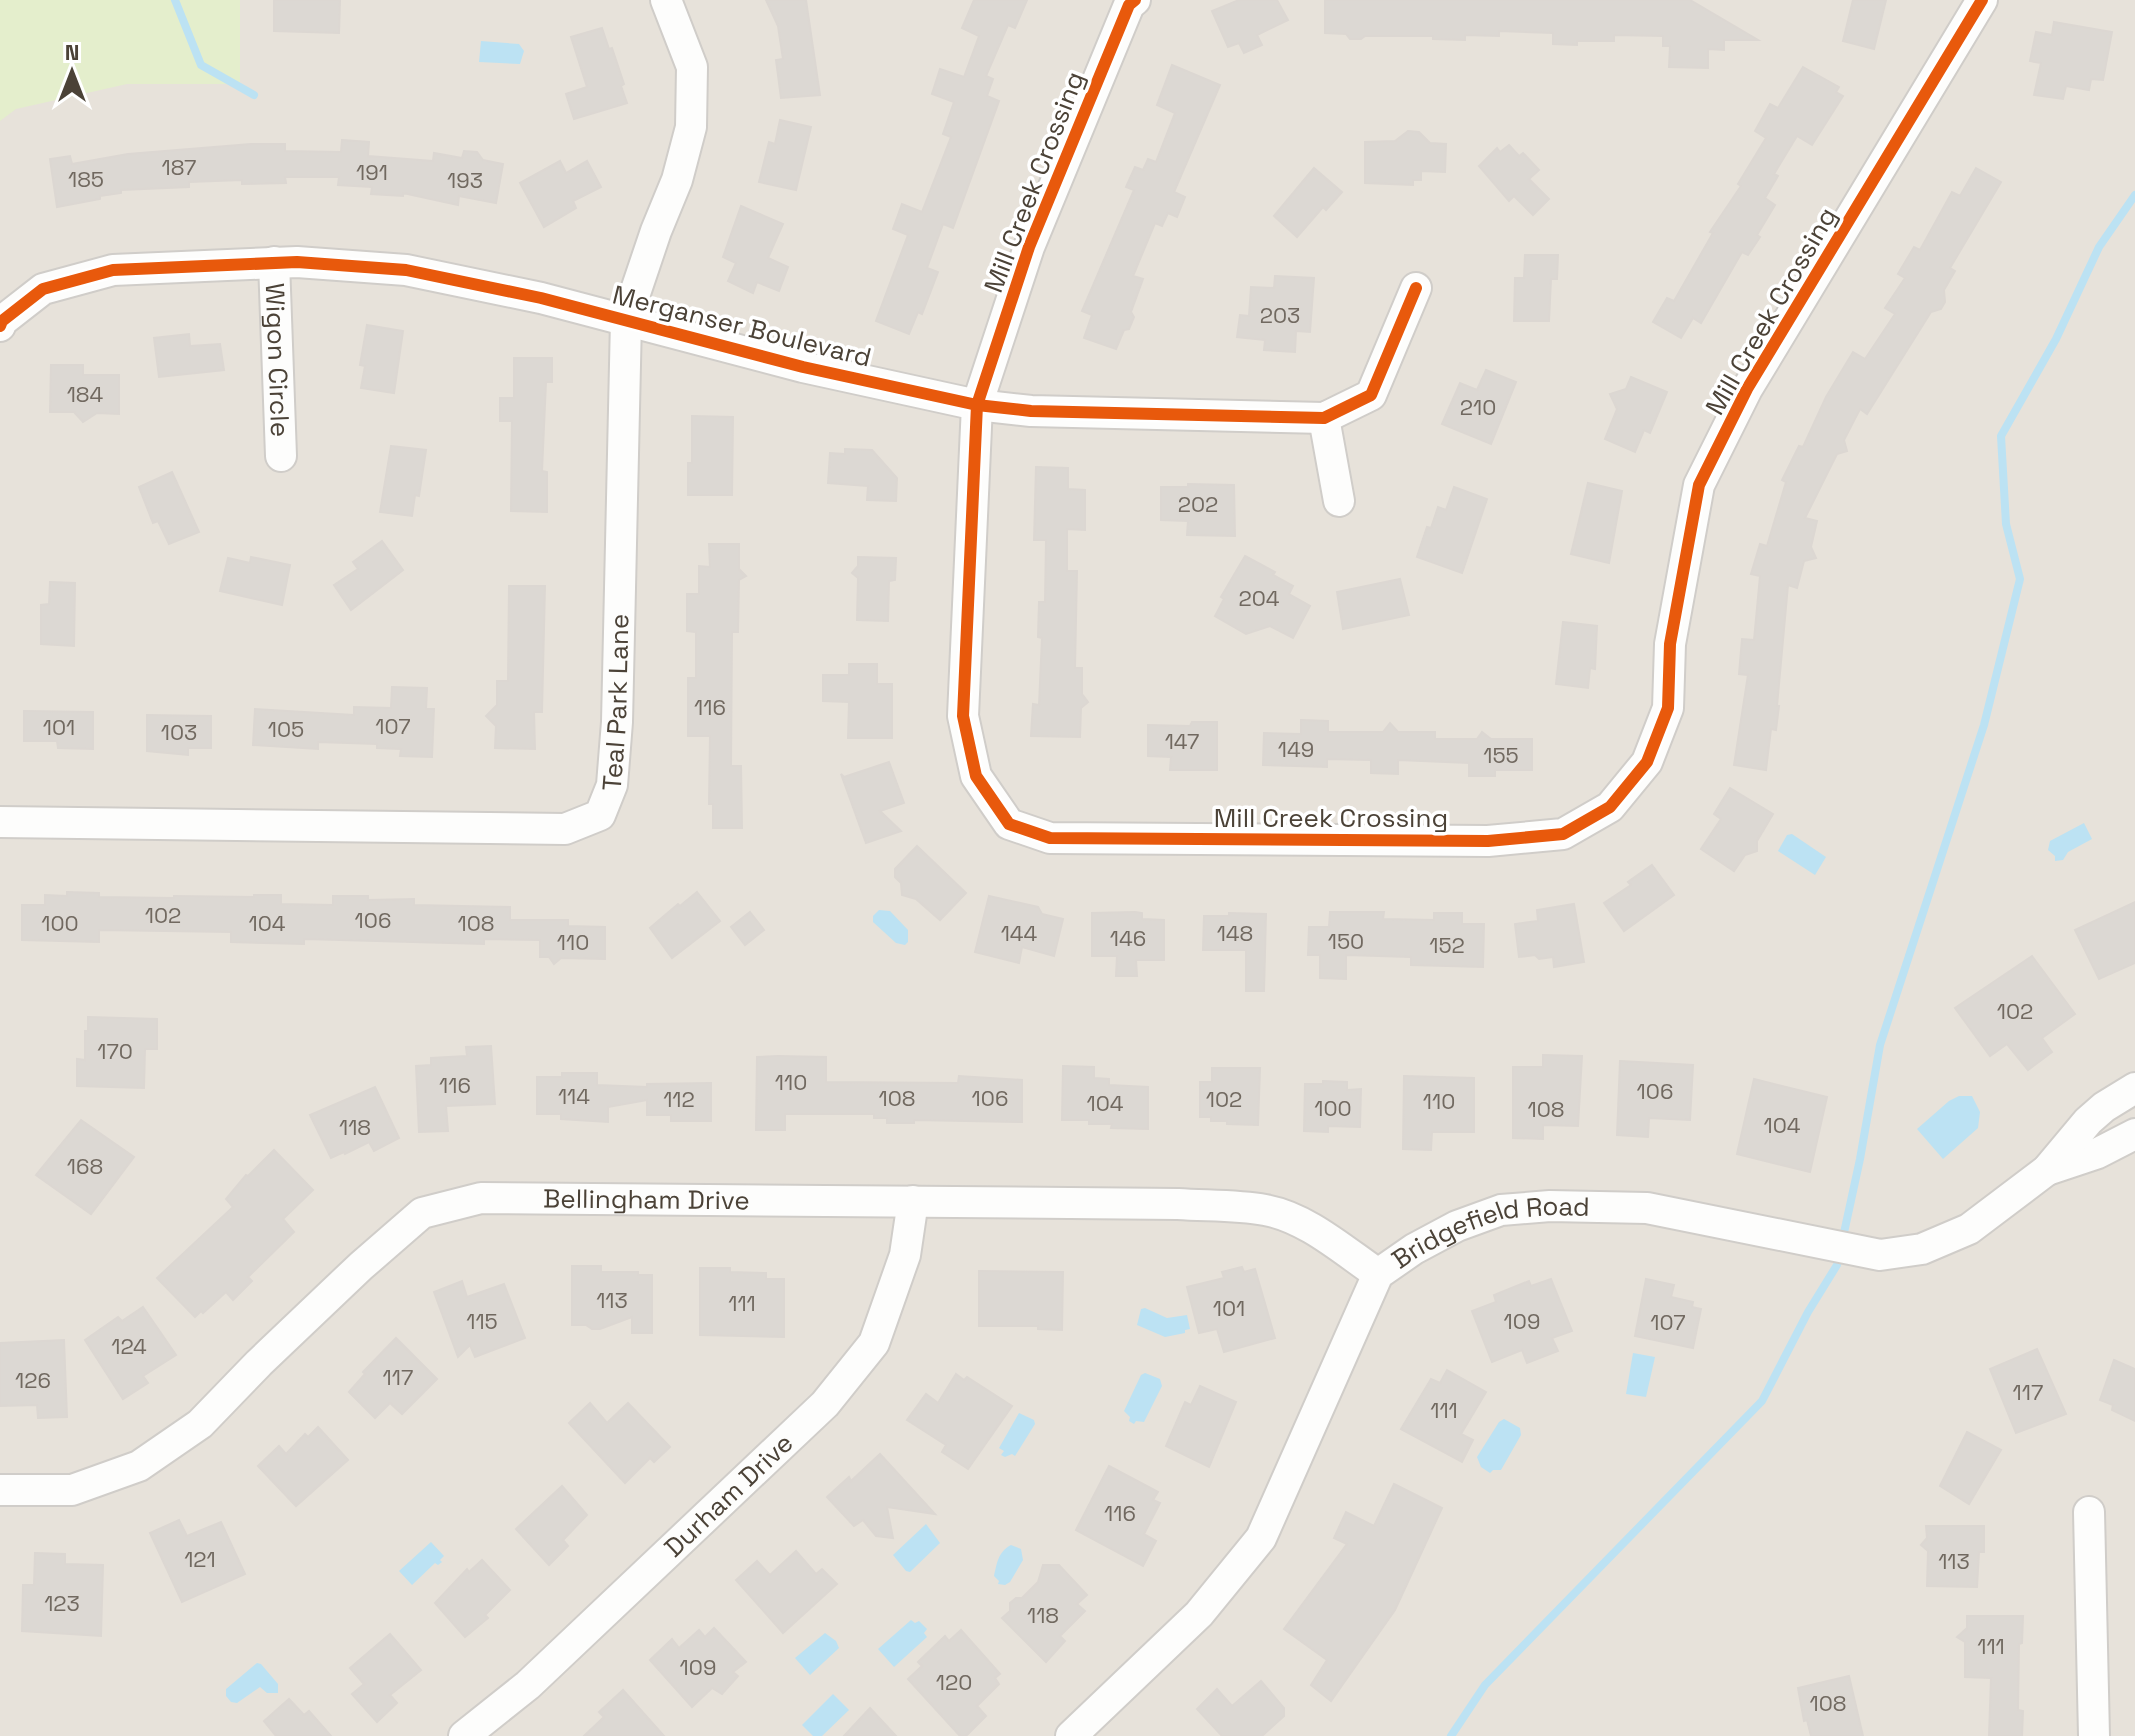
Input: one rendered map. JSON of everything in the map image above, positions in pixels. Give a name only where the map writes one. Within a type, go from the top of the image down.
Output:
[{"type":"street","name":"Teal Park Lane","points":[[0,822],[565,829],[600,815],[612,785],[617,722],[626,320],[677,180],[691,127],[692,67],[666,0]]},
{"type":"street","name":"Mill Creek Crossing","points":[[1135,0],[1129,5],[1094,84],[1029,247],[977,405],[963,716],[976,776],[1009,824],[1050,838],[1488,841],[1563,834],[1610,807],[1647,762],[1668,708],[1670,644],[1699,485],[1747,389],[1982,0]]},
{"type":"street","name":"Merganser Boulevard","points":[[0,326],[2,321],[43,289],[113,270],[274,262],[406,270],[541,298],[803,367],[977,405],[1031,411],[1324,418],[1371,395],[1416,288]]},
{"type":"street","name":"Wigon Circle","points":[[274,262],[281,456]]},
{"type":"street","points":[[1324,418],[1339,501]]},
{"type":"street","name":"Bridgefield Road","points":[[1071,1736],[1199,1614],[1261,1538],[1378,1274],[1414,1249],[1457,1226],[1501,1210],[1550,1206],[1647,1208],[1880,1255],[1922,1249],[1969,1229],[2047,1170],[2088,1121],[2104,1107],[2135,1088]]},
{"type":"street","name":"Bridgefield Road","points":[[2047,1170],[2098,1153],[2135,1134]]},
{"type":"street","name":"Bellingham Drive","points":[[0,1490],[72,1490],[139,1466],[200,1424],[282,1341],[422,1213],[481,1198],[1178,1204],[1266,1210],[1292,1219],[1378,1274]]},
{"type":"street","name":"Durham Drive","points":[[464,1736],[528,1685],[825,1404],[874,1343],[905,1255],[913,1201]]},
{"type":"street","points":[[2089,1512],[2094,1736]]},
{"type":"shaded area","points":[[0,0],[2135,0],[2135,1736],[0,1736]]},
{"type":"green space","points":[[0,0],[240,0],[240,84],[127,84],[16,109],[0,121]]},
{"type":"water","points":[[481,41],[519,44],[524,51],[520,64],[479,62]]},
{"type":"water","points":[[2084,823],[2092,839],[2068,852],[2063,860],[2055,861],[2055,856],[2048,850],[2050,841]]},
{"type":"water","points":[[1792,834],[1826,857],[1815,875],[1778,851],[1787,835]]},
{"type":"water","points":[[879,910],[890,911],[908,930],[905,945],[896,943],[873,922],[873,916]]},
{"type":"water","points":[[1959,1096],[1972,1096],[1980,1112],[1978,1128],[1943,1159],[1917,1129]]},
{"type":"water","points":[[1141,1309],[1167,1318],[1187,1315],[1190,1329],[1165,1337],[1137,1325]]},
{"type":"water","points":[[1633,1353],[1655,1357],[1646,1397],[1626,1394]]},
{"type":"water","points":[[1145,1373],[1160,1379],[1162,1386],[1144,1422],[1136,1421],[1134,1424],[1124,1411],[1141,1375]]},
{"type":"water","points":[[1019,1413],[1034,1420],[1035,1424],[1015,1456],[1005,1457],[1001,1455],[1004,1451],[999,1448]]},
{"type":"water","points":[[1504,1419],[1520,1428],[1521,1435],[1501,1470],[1490,1473],[1481,1467],[1477,1457]]},
{"type":"water","points":[[926,1524],[940,1543],[910,1572],[906,1571],[893,1555]]},
{"type":"water","points":[[431,1542],[444,1556],[440,1560],[442,1562],[438,1565],[435,1563],[412,1585],[399,1571]]},
{"type":"water","points":[[1011,1545],[1021,1549],[1023,1560],[1010,1582],[998,1584],[994,1576],[997,1562]]},
{"type":"water","points":[[911,1620],[915,1623],[919,1621],[927,1629],[924,1633],[927,1637],[894,1667],[878,1649]]},
{"type":"water","points":[[825,1633],[836,1641],[839,1648],[810,1675],[795,1658]]},
{"type":"water","points":[[257,1663],[278,1684],[278,1693],[267,1693],[260,1687],[237,1703],[231,1702],[226,1696],[226,1689]]},
{"type":"water","points":[[833,1694],[849,1710],[822,1736],[813,1736],[802,1725]]},
{"type":"building","points":[[274,0],[340,0],[339,33],[274,31]]},
{"type":"building","points":[[766,0],[806,0],[820,95],[781,98],[776,60],[783,59],[778,26]]},
{"type":"building","points":[[974,0],[1027,0],[1015,28],[1008,25],[986,76],[993,79],[987,96],[999,101],[953,228],[943,224],[927,268],[938,272],[922,314],[918,312],[909,334],[876,321],[908,235],[893,229],[902,204],[922,212],[951,137],[943,134],[954,102],[932,94],[940,69],[964,77],[979,36],[962,28]]},
{"type":"building","points":[[1239,0],[1277,0],[1288,20],[1257,35],[1262,45],[1244,53],[1239,43],[1228,47],[1212,11]]},
{"type":"building","points":[[1325,0],[1690,0],[1758,40],[1724,40],[1724,50],[1708,49],[1708,68],[1669,67],[1670,46],[1663,46],[1663,36],[1614,35],[1614,41],[1577,41],[1577,45],[1553,44],[1553,33],[1499,31],[1499,36],[1465,35],[1465,40],[1433,39],[1433,36],[1365,36],[1350,39],[1346,34],[1325,33]]},
{"type":"building","points":[[1853,0],[1886,0],[1874,49],[1843,41]]},
{"type":"building","points":[[2054,22],[2112,32],[2103,80],[2091,79],[2089,90],[2066,86],[2063,99],[2034,95],[2041,63],[2030,61],[2036,32],[2052,35]]},
{"type":"building","points":[[602,28],[624,84],[621,86],[627,103],[574,119],[566,94],[587,87],[571,37]]},
{"type":"building","points":[[1172,65],[1220,85],[1174,192],[1185,197],[1177,217],[1168,213],[1162,226],[1155,223],[1133,276],[1143,279],[1131,312],[1134,317],[1116,349],[1084,338],[1092,315],[1082,311],[1134,190],[1126,187],[1135,167],[1143,170],[1148,159],[1156,162],[1175,113],[1157,105]]},
{"type":"building","points":[[1803,67],[1839,87],[1836,92],[1843,96],[1812,145],[1797,136],[1774,174],[1778,176],[1765,198],[1775,205],[1757,235],[1760,237],[1748,255],[1742,252],[1701,323],[1693,318],[1681,338],[1653,322],[1667,298],[1674,301],[1713,233],[1710,232],[1741,186],[1738,184],[1766,138],[1755,131],[1770,104],[1778,108]]},
{"type":"building","points":[[780,120],[811,127],[796,190],[759,182],[769,142],[775,144]]},
{"type":"building","points":[[1408,131],[1419,132],[1430,143],[1446,144],[1445,172],[1421,171],[1421,180],[1413,180],[1413,185],[1365,183],[1365,142],[1395,141]]},
{"type":"building","points":[[342,140],[369,142],[368,156],[433,161],[434,153],[462,158],[464,151],[477,152],[483,160],[503,164],[496,203],[459,196],[458,205],[403,193],[403,196],[371,194],[372,187],[338,185],[339,177],[285,177],[286,183],[242,184],[242,180],[189,182],[189,187],[121,190],[121,193],[100,196],[100,199],[57,207],[50,159],[70,156],[72,164],[128,154],[251,144],[285,144],[285,151],[341,152]]},
{"type":"building","points":[[1509,145],[1519,156],[1523,153],[1539,170],[1529,179],[1549,199],[1533,215],[1514,196],[1509,201],[1479,166],[1497,148],[1500,152]]},
{"type":"building","points":[[560,161],[566,173],[587,161],[601,187],[573,201],[576,208],[544,227],[520,183]]},
{"type":"building","points":[[1314,168],[1342,192],[1326,210],[1323,207],[1297,237],[1274,216]]},
{"type":"building","points":[[1976,168],[2001,182],[1950,268],[1955,271],[1944,290],[1945,302],[1941,309],[1931,312],[1867,414],[1860,409],[1844,440],[1847,451],[1837,454],[1805,518],[1817,521],[1811,547],[1816,558],[1804,561],[1797,588],[1788,585],[1779,706],[1776,730],[1771,729],[1766,770],[1734,765],[1748,675],[1739,674],[1742,639],[1754,640],[1760,576],[1751,574],[1760,544],[1767,546],[1786,482],[1782,480],[1853,352],[1865,359],[1895,314],[1885,308],[1905,278],[1898,274],[1914,247],[1920,250],[1952,192],[1960,196]]},
{"type":"building","points":[[741,206],[783,224],[768,258],[788,267],[779,291],[757,282],[753,293],[728,281],[736,263],[723,257]]},
{"type":"building","points":[[1525,255],[1558,255],[1557,279],[1551,279],[1549,321],[1514,321],[1515,278],[1524,278]]},
{"type":"building","points":[[1275,276],[1314,278],[1310,332],[1296,331],[1295,352],[1264,350],[1265,340],[1237,337],[1240,315],[1249,316],[1251,287],[1274,288]]},
{"type":"building","points":[[367,325],[403,331],[394,393],[361,388],[365,366],[360,365]]},
{"type":"building","points":[[189,334],[190,346],[220,344],[224,370],[159,377],[154,338]]},
{"type":"building","points":[[514,358],[552,358],[552,382],[546,382],[542,471],[547,472],[547,512],[511,511],[512,421],[500,421],[500,398],[514,398]]},
{"type":"building","points":[[51,365],[83,365],[83,375],[119,375],[119,414],[97,413],[83,422],[74,412],[50,412]]},
{"type":"building","points":[[1486,370],[1516,382],[1491,444],[1442,424],[1460,383],[1477,390]]},
{"type":"building","points":[[1631,377],[1667,392],[1650,433],[1644,430],[1635,452],[1605,439],[1617,409],[1610,394],[1626,389]]},
{"type":"building","points":[[692,416],[733,417],[732,495],[688,495]]},
{"type":"building","points":[[391,446],[426,450],[419,496],[415,495],[412,516],[380,512]]},
{"type":"building","points":[[845,449],[872,450],[897,478],[896,501],[867,500],[868,486],[828,483],[830,453],[845,454]]},
{"type":"building","points":[[1036,467],[1068,468],[1068,489],[1085,490],[1085,530],[1067,529],[1067,571],[1077,571],[1075,668],[1082,668],[1082,694],[1088,702],[1081,708],[1080,737],[1031,736],[1033,704],[1039,705],[1042,638],[1038,637],[1039,602],[1045,602],[1046,540],[1034,540]]},
{"type":"building","points":[[172,472],[199,532],[169,544],[158,521],[153,523],[139,487]]},
{"type":"building","points":[[1588,483],[1622,491],[1609,563],[1571,554]]},
{"type":"building","points":[[1188,484],[1234,485],[1235,536],[1187,535],[1188,521],[1161,520],[1161,487],[1188,487]]},
{"type":"building","points":[[1454,487],[1487,499],[1462,573],[1417,557],[1427,527],[1431,528],[1438,507],[1446,510]]},
{"type":"building","points":[[382,541],[403,570],[351,610],[334,585],[358,569],[353,562]]},
{"type":"building","points":[[709,544],[739,544],[739,569],[746,576],[739,580],[738,632],[732,632],[731,766],[741,766],[742,828],[713,828],[713,804],[709,804],[710,736],[688,736],[688,678],[696,678],[696,632],[687,631],[687,594],[699,594],[699,566],[710,567]]},
{"type":"building","points":[[1245,556],[1275,572],[1273,575],[1293,586],[1289,594],[1310,606],[1293,638],[1270,626],[1246,634],[1215,616],[1224,599],[1221,597]]},
{"type":"building","points":[[251,557],[290,565],[282,605],[220,591],[228,558],[250,563]]},
{"type":"building","points":[[858,557],[896,558],[895,580],[889,581],[888,621],[857,620],[858,578],[852,573],[858,566]]},
{"type":"building","points":[[1400,579],[1409,615],[1343,629],[1337,592]]},
{"type":"building","points":[[50,582],[75,583],[74,646],[41,644],[41,605],[49,604]]},
{"type":"building","points":[[509,586],[545,586],[542,712],[534,712],[535,749],[495,748],[496,726],[486,716],[497,705],[497,681],[508,681]]},
{"type":"building","points":[[1563,622],[1597,626],[1595,669],[1590,668],[1588,688],[1556,684]]},
{"type":"building","points":[[849,664],[877,664],[877,684],[892,684],[892,738],[848,738],[849,702],[823,701],[823,675],[849,675]]},
{"type":"building","points":[[392,687],[427,688],[426,709],[434,709],[432,757],[400,756],[401,749],[377,748],[377,744],[318,742],[318,749],[253,745],[255,709],[354,715],[354,707],[391,708]]},
{"type":"building","points":[[24,711],[93,712],[93,749],[58,748],[57,741],[24,741]]},
{"type":"building","points":[[147,715],[211,716],[211,748],[188,748],[188,755],[147,751]]},
{"type":"building","points":[[1301,720],[1328,721],[1328,732],[1383,732],[1390,723],[1398,732],[1435,732],[1435,739],[1477,739],[1482,732],[1491,739],[1532,739],[1532,770],[1495,770],[1495,776],[1469,776],[1469,763],[1398,760],[1398,774],[1371,773],[1371,760],[1327,759],[1327,767],[1263,765],[1264,733],[1301,734]]},
{"type":"building","points":[[1192,722],[1217,722],[1217,770],[1170,770],[1171,757],[1148,756],[1148,725],[1190,726]]},
{"type":"building","points":[[889,762],[904,803],[880,811],[901,831],[866,843],[841,774],[844,777]]},
{"type":"building","points":[[1730,788],[1773,814],[1757,841],[1757,851],[1745,855],[1734,871],[1701,849],[1721,819],[1714,814]]},
{"type":"building","points":[[917,846],[966,893],[940,920],[916,899],[902,895],[901,883],[895,877],[895,869]]},
{"type":"building","points":[[1652,865],[1674,895],[1624,931],[1604,903],[1631,885],[1628,882]]},
{"type":"building","points":[[67,892],[99,893],[99,897],[281,895],[281,904],[333,905],[333,896],[368,896],[368,900],[414,899],[414,905],[510,907],[510,920],[568,920],[568,926],[605,927],[605,959],[561,958],[554,964],[549,957],[540,957],[540,940],[484,939],[484,944],[304,939],[304,944],[231,942],[231,932],[99,930],[99,942],[22,940],[22,905],[45,905],[45,895],[67,896]]},
{"type":"building","points":[[697,892],[720,921],[672,958],[650,928]]},
{"type":"building","points":[[989,896],[1038,907],[1042,914],[1063,919],[1054,956],[1022,947],[1019,963],[975,952]]},
{"type":"building","points":[[2135,902],[2135,963],[2099,979],[2075,930]]},
{"type":"building","points":[[1574,904],[1584,962],[1554,967],[1553,957],[1519,957],[1515,924],[1538,921],[1537,910]]},
{"type":"building","points":[[750,912],[764,930],[745,945],[731,927]]},
{"type":"building","points":[[1330,912],[1384,912],[1383,919],[1434,920],[1434,913],[1462,913],[1462,924],[1484,924],[1483,967],[1411,965],[1411,957],[1346,955],[1346,979],[1320,978],[1320,955],[1308,955],[1309,927],[1329,927]]},
{"type":"building","points":[[1092,913],[1142,913],[1142,919],[1164,920],[1164,960],[1136,960],[1137,976],[1116,976],[1117,956],[1092,956]]},
{"type":"building","points":[[1229,913],[1266,914],[1264,991],[1246,991],[1246,950],[1203,950],[1204,916],[1229,916]]},
{"type":"building","points":[[2032,956],[2075,1014],[2042,1038],[2052,1052],[2028,1070],[2007,1044],[1990,1056],[1955,1008]]},
{"type":"building","points":[[88,1017],[157,1019],[157,1049],[145,1049],[144,1088],[77,1086],[77,1059],[85,1060]]},
{"type":"building","points":[[491,1046],[495,1104],[446,1106],[448,1131],[419,1132],[416,1066],[431,1065],[431,1058],[467,1056],[466,1047]]},
{"type":"building","points":[[1543,1055],[1582,1056],[1578,1126],[1543,1125],[1543,1139],[1513,1138],[1513,1067],[1543,1067]]},
{"type":"building","points":[[757,1057],[826,1057],[826,1082],[958,1083],[959,1076],[1022,1080],[1022,1122],[914,1120],[914,1123],[887,1123],[887,1118],[874,1118],[874,1114],[785,1114],[785,1130],[756,1130]]},
{"type":"building","points":[[1620,1061],[1693,1065],[1690,1120],[1649,1118],[1648,1137],[1617,1135]]},
{"type":"building","points":[[1063,1066],[1094,1067],[1094,1078],[1109,1079],[1109,1085],[1148,1087],[1148,1129],[1111,1128],[1112,1124],[1089,1124],[1089,1120],[1062,1120]]},
{"type":"building","points":[[1212,1068],[1260,1068],[1258,1125],[1227,1124],[1227,1121],[1200,1117],[1200,1082],[1212,1082]]},
{"type":"building","points":[[562,1073],[597,1073],[597,1085],[647,1087],[647,1084],[711,1083],[711,1121],[671,1121],[671,1115],[647,1115],[647,1100],[608,1107],[608,1122],[561,1119],[561,1114],[537,1114],[537,1077],[562,1077]]},
{"type":"building","points":[[1404,1076],[1474,1078],[1474,1132],[1432,1132],[1431,1150],[1403,1149]]},
{"type":"building","points":[[1754,1079],[1827,1097],[1810,1172],[1737,1154]]},
{"type":"building","points":[[1323,1081],[1347,1082],[1347,1090],[1361,1089],[1360,1127],[1328,1126],[1328,1132],[1304,1131],[1305,1084],[1323,1084]]},
{"type":"building","points":[[375,1087],[399,1138],[374,1151],[369,1142],[331,1158],[310,1115]]},
{"type":"building","points":[[81,1120],[134,1157],[91,1214],[36,1175]]},
{"type":"building","points":[[274,1150],[313,1190],[283,1219],[294,1232],[248,1277],[252,1281],[233,1300],[226,1292],[195,1317],[157,1278],[233,1207],[226,1199],[246,1175]]},
{"type":"building","points":[[572,1266],[601,1266],[601,1272],[652,1275],[652,1333],[632,1333],[632,1317],[600,1329],[572,1325]]},
{"type":"building","points":[[1242,1267],[1244,1272],[1255,1269],[1275,1338],[1224,1352],[1217,1329],[1199,1333],[1187,1287],[1224,1278],[1222,1272]]},
{"type":"building","points":[[700,1268],[730,1268],[730,1272],[766,1273],[766,1279],[784,1279],[784,1337],[700,1335]]},
{"type":"building","points":[[979,1271],[1063,1272],[1062,1330],[1038,1329],[1038,1326],[979,1326]]},
{"type":"building","points":[[1551,1279],[1572,1331],[1552,1338],[1558,1351],[1527,1363],[1522,1350],[1492,1362],[1472,1311],[1496,1302],[1494,1295],[1529,1281],[1531,1286]]},
{"type":"building","points":[[1646,1279],[1674,1285],[1671,1297],[1693,1302],[1692,1307],[1701,1309],[1693,1348],[1635,1336]]},
{"type":"building","points":[[462,1281],[467,1297],[504,1284],[525,1338],[475,1357],[470,1345],[458,1357],[434,1292]]},
{"type":"building","points":[[143,1307],[176,1355],[143,1376],[148,1383],[123,1399],[85,1340],[118,1317],[122,1321]]},
{"type":"building","points":[[396,1338],[437,1379],[402,1414],[390,1403],[375,1418],[349,1392],[365,1374],[363,1372]]},
{"type":"building","points":[[64,1340],[67,1417],[38,1418],[37,1405],[0,1406],[0,1343]]},
{"type":"building","points":[[2037,1349],[2066,1414],[2016,1433],[1990,1369]]},
{"type":"building","points":[[2114,1360],[2135,1369],[2135,1421],[2112,1410],[2113,1405],[2100,1400]]},
{"type":"building","points":[[1447,1370],[1486,1392],[1461,1434],[1473,1440],[1462,1462],[1401,1429],[1431,1379],[1440,1383]]},
{"type":"building","points":[[956,1374],[964,1380],[967,1377],[1012,1406],[968,1469],[942,1452],[946,1445],[907,1420],[926,1394],[938,1403]]},
{"type":"building","points":[[1200,1386],[1236,1402],[1209,1467],[1166,1446],[1185,1402],[1191,1405]]},
{"type":"building","points":[[590,1403],[607,1423],[628,1403],[670,1447],[654,1462],[650,1458],[625,1483],[569,1423]]},
{"type":"building","points":[[318,1427],[348,1460],[296,1506],[258,1466],[279,1446],[286,1454],[305,1434],[308,1437]]},
{"type":"building","points":[[1967,1432],[2001,1450],[1969,1504],[1940,1486]]},
{"type":"building","points":[[880,1454],[935,1514],[887,1507],[893,1538],[876,1536],[863,1520],[854,1526],[827,1497],[849,1477],[851,1481]]},
{"type":"building","points":[[1109,1466],[1158,1492],[1153,1500],[1160,1503],[1144,1534],[1156,1541],[1143,1566],[1076,1530]]},
{"type":"building","points":[[1394,1484],[1442,1508],[1395,1610],[1331,1701],[1311,1685],[1327,1660],[1284,1629],[1347,1544],[1334,1538],[1346,1512],[1374,1526]]},
{"type":"building","points":[[562,1486],[587,1515],[563,1540],[568,1546],[549,1565],[516,1529]]},
{"type":"building","points":[[179,1520],[187,1536],[221,1522],[245,1574],[182,1602],[150,1533]]},
{"type":"building","points":[[1926,1526],[1984,1526],[1984,1552],[1979,1552],[1977,1587],[1927,1586],[1928,1551],[1921,1545],[1927,1538]]},
{"type":"building","points":[[796,1551],[816,1574],[822,1569],[837,1584],[783,1633],[736,1580],[757,1561],[770,1575]]},
{"type":"building","points":[[35,1553],[65,1554],[65,1564],[103,1565],[101,1636],[22,1631],[23,1585],[34,1585]]},
{"type":"building","points":[[482,1560],[510,1590],[485,1615],[488,1618],[465,1637],[435,1603],[467,1569],[469,1572]]},
{"type":"building","points":[[1043,1565],[1059,1565],[1087,1595],[1077,1604],[1085,1611],[1060,1636],[1065,1641],[1046,1662],[1002,1618],[1010,1611],[1010,1603],[1022,1598],[1038,1582]]},
{"type":"building","points":[[1967,1616],[2023,1616],[2022,1643],[2019,1644],[2018,1710],[2023,1711],[2022,1736],[1989,1736],[1991,1678],[1965,1677],[1965,1642],[1957,1637],[1967,1628]]},
{"type":"building","points":[[714,1628],[746,1662],[733,1672],[738,1676],[722,1694],[712,1688],[692,1707],[650,1660],[672,1639],[679,1648],[699,1630],[705,1637]]},
{"type":"building","points":[[961,1630],[1000,1674],[995,1678],[999,1684],[977,1706],[986,1716],[966,1736],[960,1736],[908,1679],[922,1666],[918,1662],[945,1636],[949,1641]]},
{"type":"building","points":[[390,1634],[421,1670],[390,1695],[397,1703],[377,1722],[352,1694],[364,1684],[350,1668]]},
{"type":"building","points":[[1849,1676],[1863,1736],[1811,1736],[1807,1720],[1804,1721],[1798,1688]]},
{"type":"building","points":[[1261,1681],[1284,1708],[1284,1716],[1262,1736],[1222,1736],[1197,1709],[1217,1689],[1232,1706]]},
{"type":"building","points":[[623,1690],[664,1736],[584,1736],[604,1717],[599,1712]]},
{"type":"building","points":[[289,1699],[304,1715],[309,1711],[331,1736],[276,1736],[264,1721]]},
{"type":"building","points":[[870,1708],[896,1736],[844,1736]]},
{"type":"waterway","points":[[175,0],[201,65],[254,95]]},
{"type":"waterway","points":[[1451,1736],[1485,1685],[1762,1401],[1808,1312],[1837,1265],[1880,1045],[1984,725],[2020,579],[2006,524],[2001,436],[2056,339],[2099,247],[2135,195]]},
{"type":"cycle path","points":[[1135,0],[1129,5],[1029,247],[977,405],[963,716],[976,776],[1009,824],[1050,838],[1488,841],[1563,834],[1610,807],[1647,762],[1668,708],[1670,644],[1699,485],[1747,389],[1982,0]]},
{"type":"cycle path","points":[[0,326],[2,321],[43,289],[113,270],[297,262],[406,270],[541,298],[803,367],[977,405],[1031,411],[1324,418],[1371,395],[1416,288]]}]
